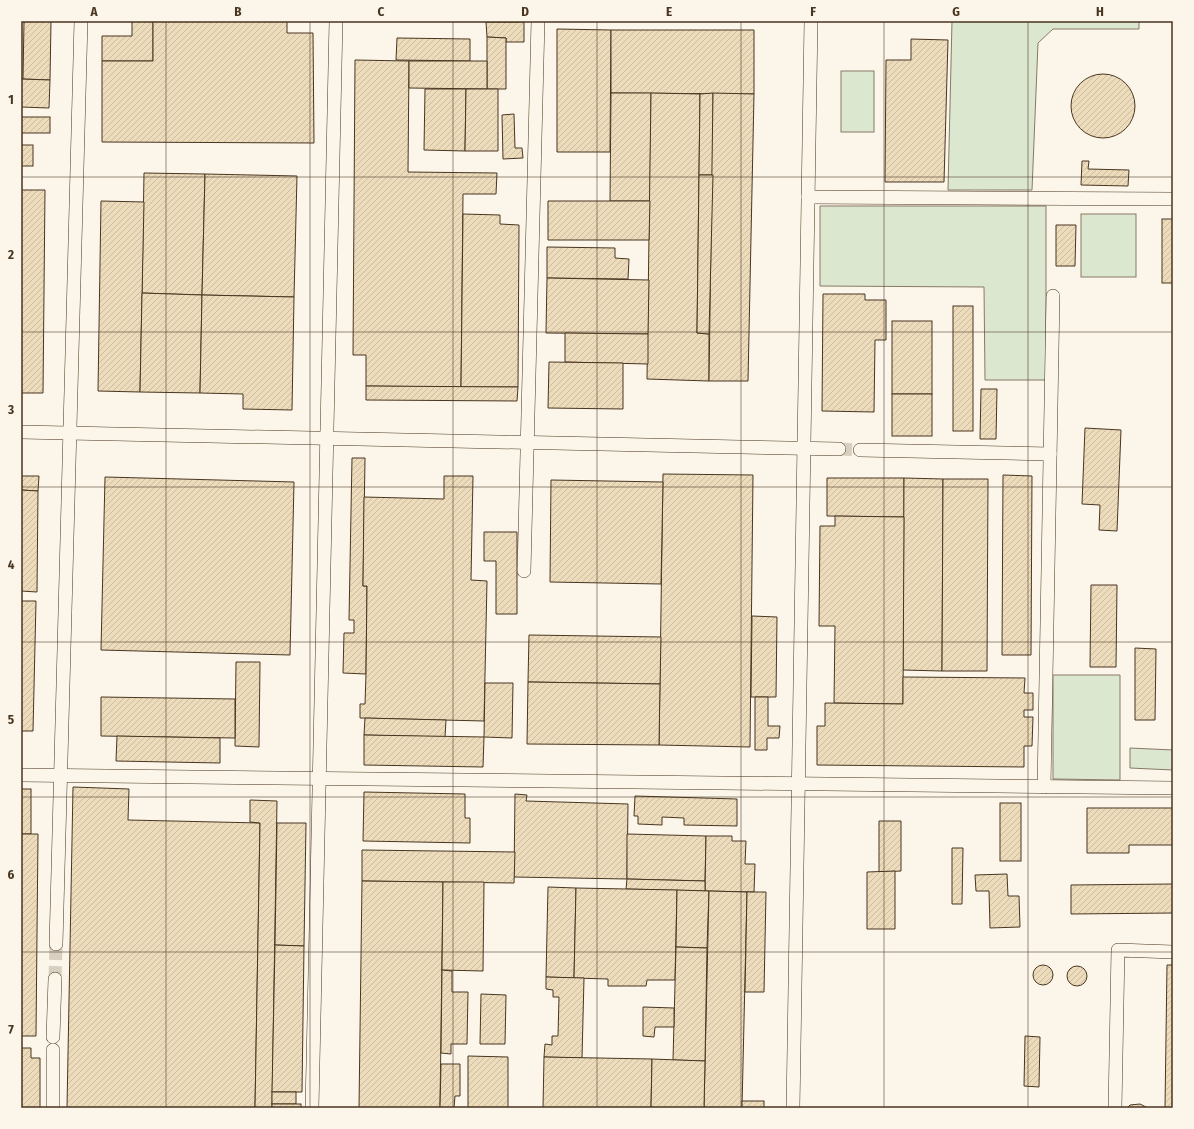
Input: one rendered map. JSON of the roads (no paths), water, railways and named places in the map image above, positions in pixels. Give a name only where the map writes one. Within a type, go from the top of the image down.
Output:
[{"type":"lane","points":[[56,944],[81,21]]},
{"type":"lane","points":[[312,1108],[336,21]]},
{"type":"lane","points":[[524,571],[538,21]]},
{"type":"lane","points":[[793,1108],[811,21]]},
{"type":"lane","points":[[808,197],[1173,199]]},
{"type":"lane","points":[[1044,787],[1053,296]]},
{"type":"lane","points":[[21,432],[839,449]]},
{"type":"lane","points":[[860,450],[1050,454]]},
{"type":"lane","points":[[21,775],[1173,788]]},
{"type":"lane","points":[[1115,1108],[1118,950],[1173,952]]},
{"type":"lane","points":[[53,1108],[54,979]]},
{"type":"tunnel","points":[[839,449],[860,450]]},
{"type":"tunnel","points":[[55,979],[56,944]]}]
